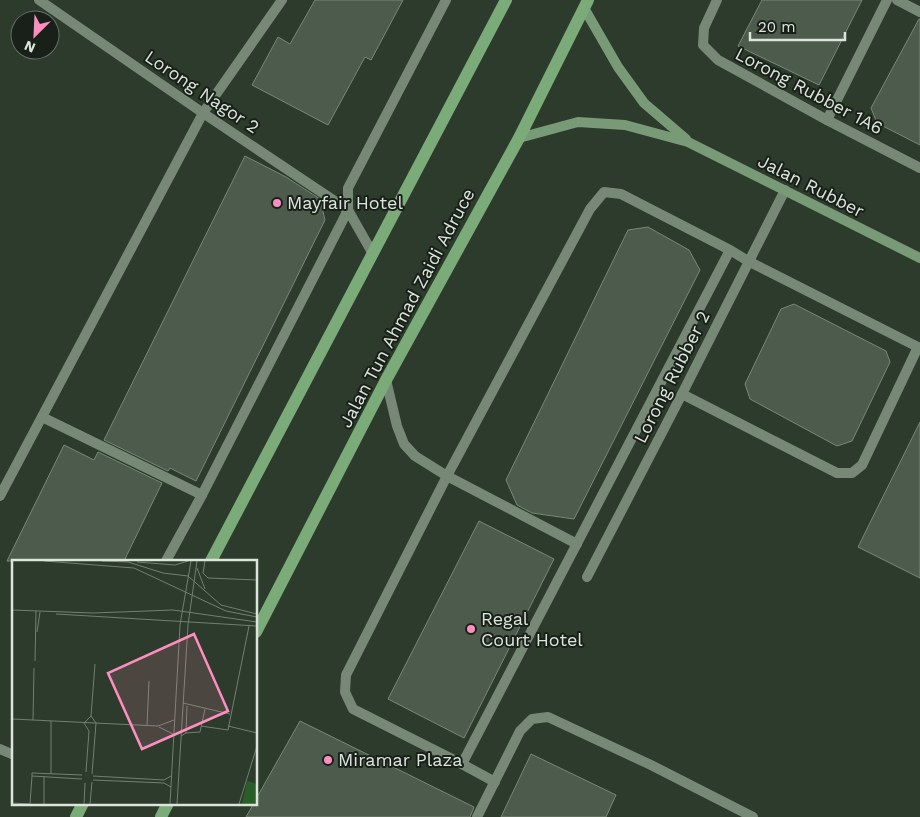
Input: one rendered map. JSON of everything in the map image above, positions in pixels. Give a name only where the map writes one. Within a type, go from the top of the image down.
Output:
[{"type":"main road","points":[[212,560],[506,0]]},
{"type":"main road","name":"Jalan Tun Ahmad Zaidi Adruce","points":[[258,628],[386,380],[519,138],[586,4]]},
{"type":"main road","name":"Jalan Rubber","points":[[586,4],[618,67],[644,103],[688,142]]},
{"type":"main road","name":"Jalan Rubber","points":[[519,138],[578,122],[625,125],[688,142],[919,256]]},
{"type":"main road","points":[[76,817],[82,804]]},
{"type":"main road","points":[[161,817],[168,804]]},
{"type":"street","name":"Lorong Nagor 2","points":[[39,0],[348,210]]},
{"type":"street","points":[[0,496],[203,113],[282,0]]},
{"type":"street","points":[[167,560],[202,495],[348,210],[348,188],[446,0]]},
{"type":"street","name":"Lorong Rubber 1A6","points":[[717,0],[704,28],[703,46],[718,60],[827,120],[920,168]]},
{"type":"street","points":[[827,120],[887,0]]},
{"type":"street","points":[[897,0],[920,12]]},
{"type":"street","name":"Lorong Rubber 2","points":[[587,577],[785,190]]},
{"type":"street","points":[[495,782],[353,709],[345,692],[346,676],[447,476],[590,209],[604,192],[621,194],[919,348],[862,465],[852,473],[837,473],[682,394]]},
{"type":"street","points":[[348,210],[373,254]]},
{"type":"street","points":[[462,764],[730,250]]},
{"type":"street","points":[[386,380],[397,426],[404,444],[415,456],[447,476],[577,544]]},
{"type":"street","points":[[42,417],[202,495]]},
{"type":"street","points":[[477,817],[520,732],[532,719],[548,717],[651,765],[753,817]]},
{"type":"street","points":[[0,749],[12,754]]},
{"type":"building","points":[[315,0],[403,0],[371,60],[365,57],[328,125],[252,85],[278,37],[290,44]]},
{"type":"building","points":[[762,0],[862,0],[819,85],[738,46]]},
{"type":"building","points":[[919,19],[920,145],[877,123],[871,108]]},
{"type":"building","points":[[245,156],[286,177],[320,199],[325,220],[196,481],[170,468],[168,471],[104,440]]},
{"type":"building","points":[[648,227],[689,250],[700,270],[574,519],[532,513],[517,505],[506,480],[628,230]]},
{"type":"building","points":[[794,304],[886,351],[890,362],[852,441],[837,446],[750,399],[745,384],[781,309]]},
{"type":"building","points":[[920,422],[920,578],[858,547]]},
{"type":"building","points":[[64,445],[94,460],[98,452],[162,483],[124,560],[7,561]]},
{"type":"building","name":"Regal Court Hotel","points":[[479,521],[554,559],[464,738],[388,699]]},
{"type":"building","name":"Miramar Plaza","points":[[300,721],[474,807],[470,817],[246,817],[253,804],[258,804],[258,795]]},
{"type":"building","points":[[531,754],[616,795],[606,817],[501,817]]},
{"type":"place","name":"Mayfair Hotel","points":[[277,203]]},
{"type":"place","name":"Regal Court Hotel","points":[[471,629]]},
{"type":"place","name":"Miramar Plaza","points":[[328,760]]}]
